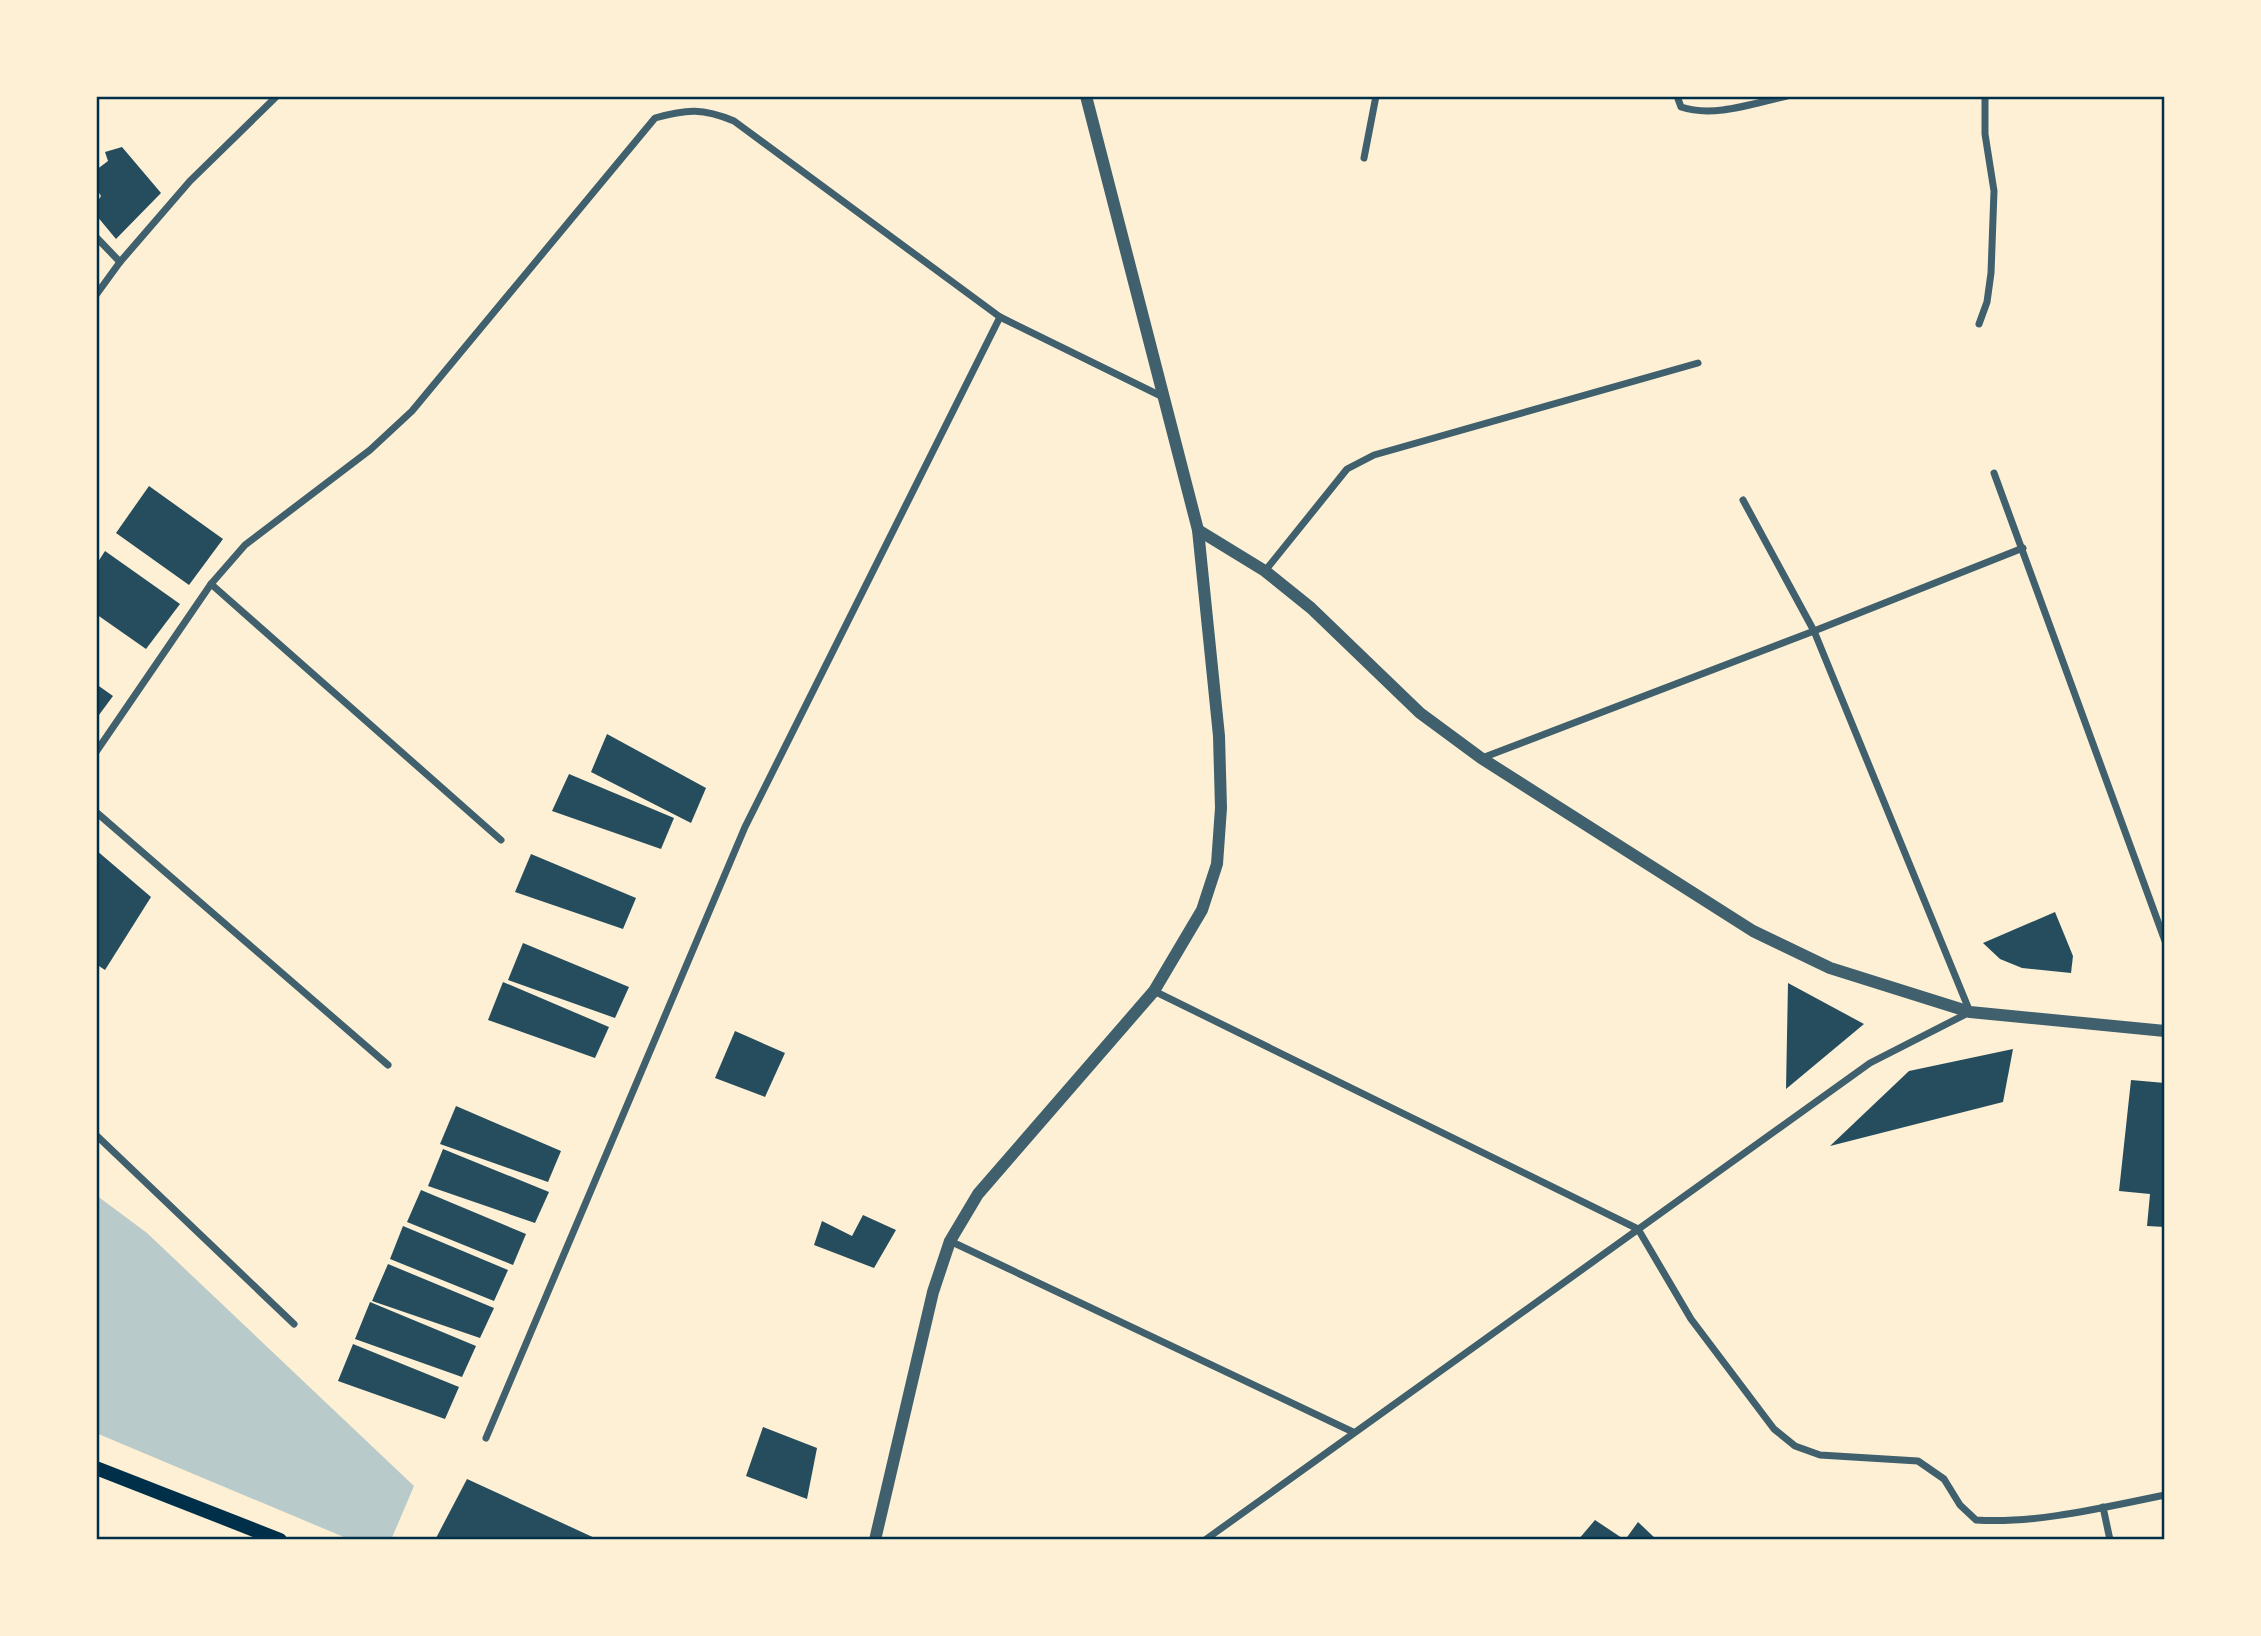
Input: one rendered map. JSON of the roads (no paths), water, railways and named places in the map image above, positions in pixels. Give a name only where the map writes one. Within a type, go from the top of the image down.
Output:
[{"type":"main road","points":[[97,1468],[280,1540]]},
{"type":"street","points":[[96,295],[120,262],[190,181],[277,96]]},
{"type":"street","points":[[875,1540],[933,1292],[950,1241],[978,1194],[1154,991],[1202,910],[1217,864],[1221,808],[1219,737],[1198,530],[1086,96]]},
{"type":"street","points":[[1364,158],[1376,96]]},
{"type":"street","points":[[1677,96],[1681,107],[1695,111],[1787,96]]},
{"type":"street","points":[[1979,324],[1987,302],[1991,273],[1994,191],[1985,134],[1985,96]]},
{"type":"street","points":[[96,752],[211,584],[245,545],[370,450],[412,411],[655,118],[694,110],[712,112],[734,121],[1000,317],[1164,398]]},
{"type":"street","points":[[96,237],[120,262]]},
{"type":"street","points":[[486,1438],[745,827],[1000,317]]},
{"type":"street","points":[[1265,571],[1348,469],[1374,455],[1698,363]]},
{"type":"street","points":[[1994,473],[2165,941]]},
{"type":"street","points":[[1743,500],[1814,631],[1970,1012]]},
{"type":"street","points":[[1198,530],[1265,571],[1311,608],[1420,713],[1481,758],[1753,930],[1830,968],[1970,1012],[2165,1031]]},
{"type":"street","points":[[1481,758],[2023,548]]},
{"type":"street","points":[[211,584],[501,840]]},
{"type":"street","points":[[96,812],[388,1065]]},
{"type":"street","points":[[1154,991],[1638,1229],[1691,1319],[1774,1429],[1795,1446],[1820,1455],[1918,1461],[1944,1479],[1960,1504],[1976,1520],[2001,1521],[2165,1495]]},
{"type":"street","points":[[1205,1540],[1870,1063],[1970,1012]]},
{"type":"street","points":[[96,1135],[294,1324]]},
{"type":"street","points":[[950,1241],[1353,1432]]},
{"type":"street","points":[[2102,1507],[2110,1540]]}]
